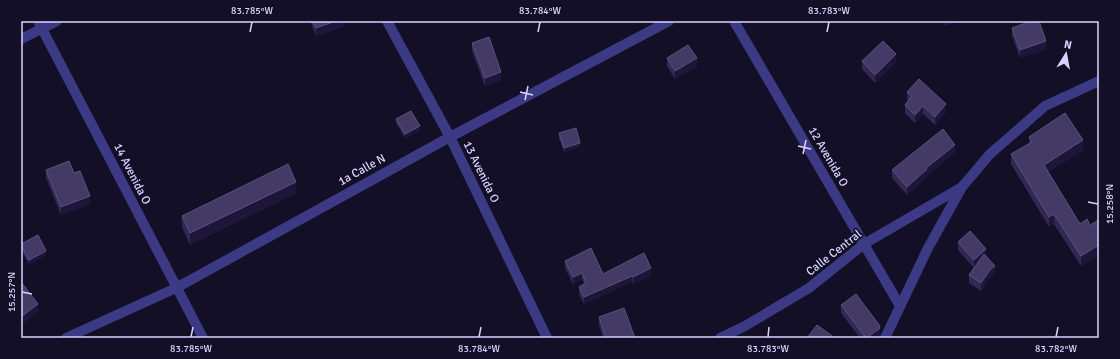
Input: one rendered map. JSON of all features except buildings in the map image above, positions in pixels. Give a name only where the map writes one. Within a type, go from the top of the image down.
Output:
[{"type":"street","points":[[21,39],[40,25],[57,21]]},
{"type":"street","name":"13 Avenida O","points":[[387,21],[450,137],[547,338]]},
{"type":"street","name":"1a Calle N","points":[[66,338],[176,288],[450,137],[669,21]]},
{"type":"street","name":"12 Avenida O","points":[[734,21],[900,306]]},
{"type":"street","name":"14 Avenida O","points":[[40,25],[202,338]]},
{"type":"street","points":[[885,338],[928,248],[962,187],[990,154],[1045,106],[1099,81]]},
{"type":"street","name":"Calle Central","points":[[720,338],[745,326],[809,288],[864,244],[962,187]]}]
